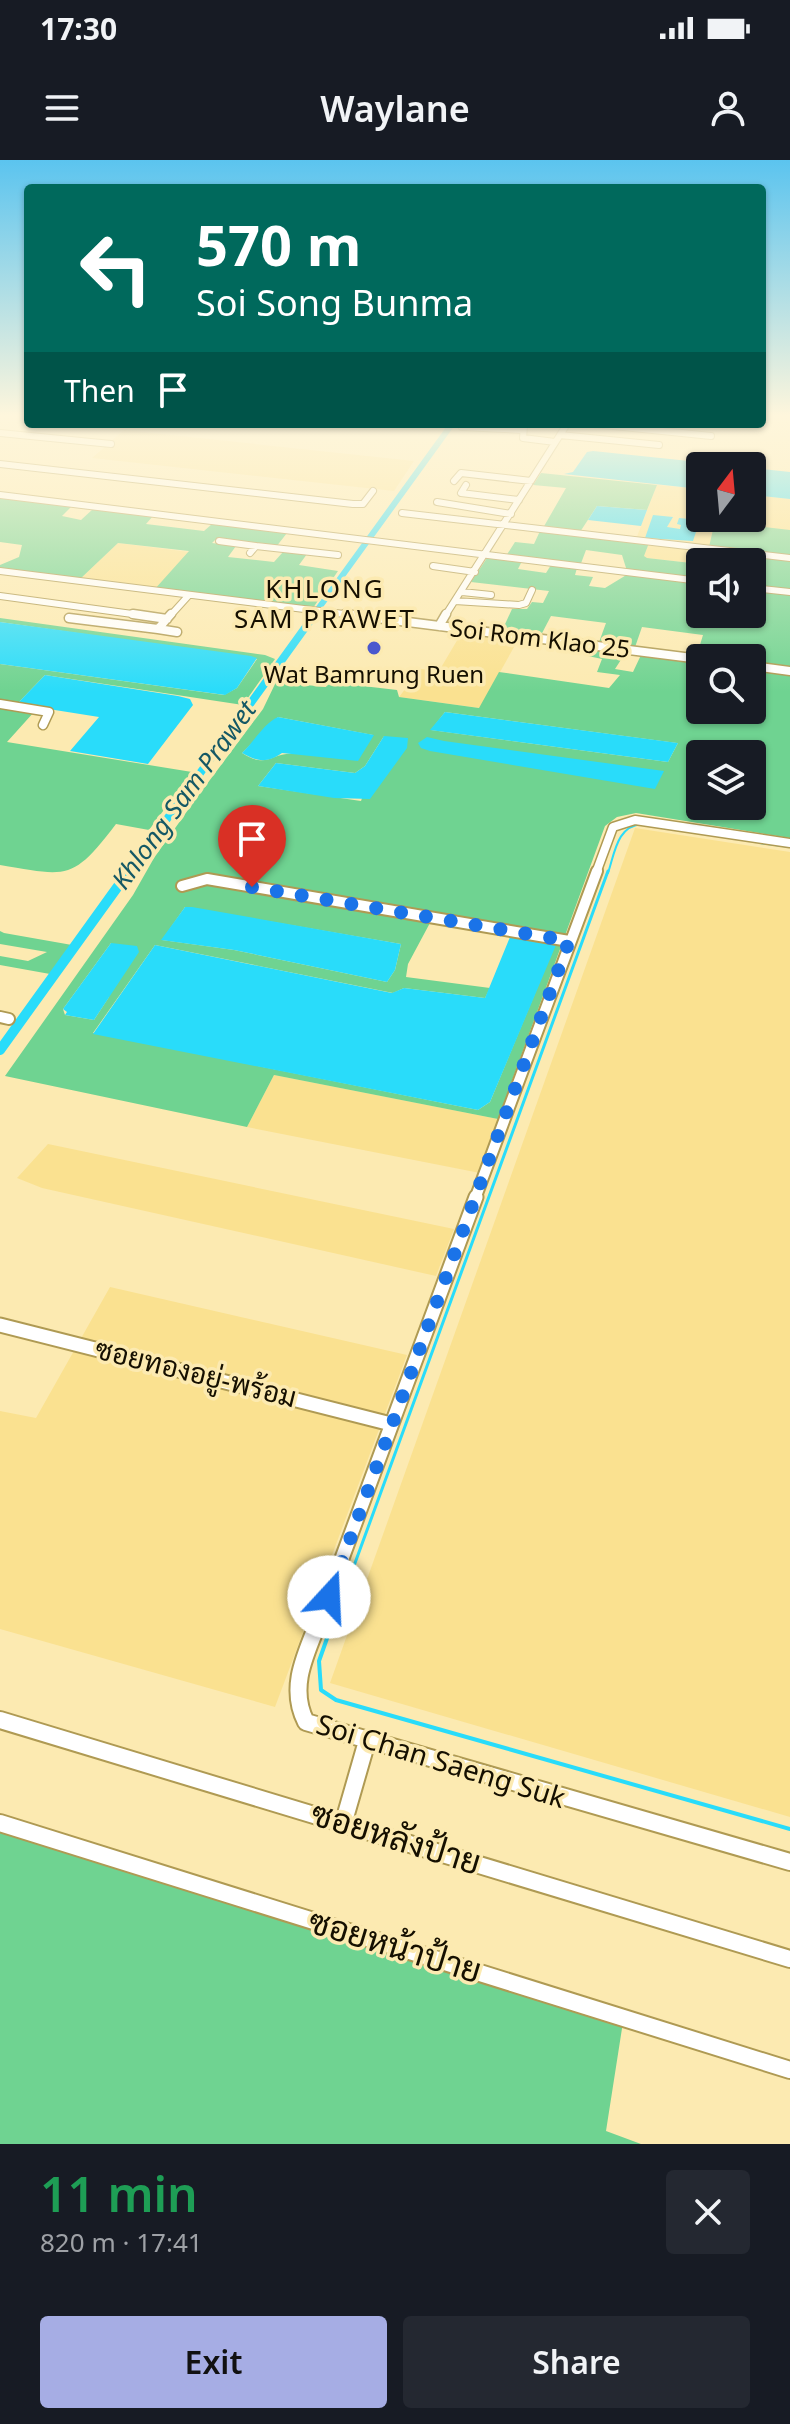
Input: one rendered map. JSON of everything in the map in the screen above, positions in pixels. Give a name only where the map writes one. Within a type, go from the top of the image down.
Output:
[{"type":"street","points":[[95,507],[686,579]]},
{"type":"street","points":[[465,507],[511,514]]},
{"type":"street","points":[[439,626],[515,507]]},
{"type":"street","points":[[402,513],[686,549]]},
{"type":"street","points":[[272,547],[288,530]]},
{"type":"street","points":[[219,541],[338,555]]},
{"type":"street","points":[[250,553],[256,546]]},
{"type":"street","points":[[766,558],[790,558]]},
{"type":"street","points":[[433,566],[475,572]]},
{"type":"street","name":"Soi Rom Klao 25","points":[[0,571],[686,657]]},
{"type":"street","points":[[766,589],[790,592]]},
{"type":"street","points":[[455,601],[519,605],[526,603],[532,590]]},
{"type":"street","points":[[462,592],[491,595]]},
{"type":"street","points":[[158,629],[189,595]]},
{"type":"street","points":[[0,596],[167,619]]},
{"type":"street","points":[[69,618],[177,632]]},
{"type":"street","points":[[766,668],[790,671]]},
{"type":"street","points":[[0,704],[49,712],[50,716],[43,725]]},
{"type":"street","name":"Soi Chan Saeng Suk","points":[[790,843],[635,820],[613,827],[301,1670],[296,1702],[306,1722],[790,1862]]},
{"type":"street","points":[[182,886],[207,879],[569,941]]},
{"type":"street","name":"ซอยทองอยู่-พร้อม","points":[[0,1325],[391,1424]]},
{"type":"street","name":"ซอยหลังป้าย","points":[[0,1720],[344,1821],[790,1959]]},
{"type":"street","points":[[344,1821],[367,1741]]},
{"type":"street","name":"ซอยหน้าป้าย","points":[[0,1823],[790,2070]]},
{"type":"shaded area","points":[[649,507],[686,507],[686,532],[766,532],[766,507],[790,507],[790,557],[766,554],[766,548],[713,548],[636,539]]},
{"type":"shaded area","points":[[118,543],[190,552],[154,590],[79,580]]},
{"type":"shaded area","points":[[649,543],[700,548],[686,548],[686,562],[644,556]]},
{"type":"shaded area","points":[[462,632],[519,638],[480,708],[399,697],[421,669],[439,671]]},
{"type":"shaded area","points":[[635,828],[790,852],[790,1817],[330,1683]]},
{"type":"shaded area","points":[[274,1075],[498,1119],[480,1173],[247,1127]]},
{"type":"shaded area","points":[[48,1144],[454,1229],[436,1276],[42,1188],[17,1178]]},
{"type":"shaded area","points":[[110,1287],[407,1355],[275,1707],[0,1629],[0,1411],[36,1418]]},
{"type":"green space","points":[[0,507],[71,507],[62,516],[81,520],[93,509],[153,516],[146,524],[204,531],[212,524],[287,533],[276,547],[215,540],[212,543],[236,546],[228,557],[274,562],[283,552],[307,554],[299,565],[338,571],[313,608],[154,590],[189,551],[118,543],[79,580],[0,569],[0,565],[19,557],[22,545],[0,542]]},
{"type":"green space","points":[[555,507],[597,507],[580,532],[543,528]]},
{"type":"green space","points":[[604,507],[648,507],[647,510]]},
{"type":"green space","points":[[766,527],[790,530],[790,556],[766,553],[766,548],[709,547],[712,532],[766,532]]},
{"type":"green space","points":[[540,531],[649,543],[644,556],[686,562],[686,578],[627,571],[622,555],[586,550],[580,566],[506,556],[515,542],[534,544]]},
{"type":"green space","points":[[766,556],[790,559],[790,591],[766,588]]},
{"type":"green space","points":[[487,558],[522,561],[518,569],[546,573],[551,565],[577,568],[575,575],[593,577],[589,586],[605,588],[628,574],[686,581],[686,628],[766,628],[766,591],[790,594],[790,670],[766,667],[766,644],[700,644],[703,635],[642,627],[634,650],[598,645],[606,623],[551,616],[540,637],[501,633],[512,609],[527,609],[532,602],[543,603],[549,591],[471,582]]},
{"type":"green space","points":[[0,618],[265,655],[275,659],[243,705],[45,675],[17,704],[0,701],[0,664],[224,695],[237,688],[257,659],[0,622]]},
{"type":"green space","points":[[592,648],[626,652],[615,669],[633,672],[641,655],[686,661],[686,724],[766,724],[766,671],[790,674],[790,838],[636,813],[617,817],[605,826],[498,1119],[274,1075],[247,1127],[5,1076],[133,895],[154,858],[263,709],[276,682],[326,687],[329,682],[397,690],[399,697],[479,708],[499,672],[609,688],[620,675],[597,672],[602,659],[588,656]],"holes":[[[445,712],[678,743],[668,762],[431,730]],[[278,717],[373,735],[264,760],[242,753]],[[384,736],[361,801],[258,786],[276,763],[355,773],[365,766]],[[185,907],[401,944],[395,970],[387,982],[234,950],[162,940]],[[431,921],[555,945],[490,1102],[478,1110],[93,1033],[155,945],[393,993],[404,988],[485,998],[490,988],[406,977],[408,964]],[[111,943],[109,997],[94,1020],[65,1015],[63,1009]]]},
{"type":"green space","points":[[0,707],[34,712],[7,742],[192,772],[149,830],[116,824],[78,865],[55,872],[0,865]]},
{"type":"green space","points":[[0,931],[72,945],[50,974],[0,965],[0,956],[28,961],[47,952],[0,944]]},
{"type":"green space","points":[[0,1826],[623,2022],[606,2131],[641,2144],[0,2144]]},
{"type":"water","points":[[597,507],[647,510],[641,526],[588,520]]},
{"type":"water","points":[[653,515],[673,517],[667,527],[680,529],[681,525],[677,524],[679,518],[686,519],[686,532],[696,532],[693,541],[645,538]]},
{"type":"water","points":[[0,622],[257,658],[237,688],[225,695],[0,664]]},
{"type":"water","points":[[45,675],[178,696],[190,699],[193,705],[148,764],[70,751],[99,717],[17,704]]},
{"type":"water","points":[[445,712],[678,743],[668,762],[430,730]]},
{"type":"water","points":[[278,717],[374,735],[358,761],[282,753],[262,760],[242,753]]},
{"type":"water","points":[[384,736],[408,738],[407,748],[370,799],[334,798],[258,786],[276,763],[355,773],[365,766]]},
{"type":"water","points":[[427,737],[664,771],[655,789],[430,751],[421,748],[418,743]]},
{"type":"water","points":[[185,907],[401,944],[395,970],[387,982],[234,950],[161,940]]},
{"type":"water","points":[[510,937],[556,945],[490,1102],[478,1110],[93,1034],[155,945],[392,993],[404,988],[485,998]]},
{"type":"water","points":[[111,943],[137,946],[139,952],[94,1020],[65,1015],[67,1012],[63,1009]]},
{"type":"waterway","name":"Khlong Sam Prawet","points":[[313,616],[392,507]]},
{"type":"waterway","name":"Khlong Sam Prawet","points":[[128,873],[315,614]]},
{"type":"waterway","points":[[608,873],[622,835],[642,824]]},
{"type":"waterway","points":[[760,843],[790,847]]},
{"type":"waterway","name":"Khlong Sam Prawet","points":[[0,1050],[129,871]]},
{"type":"waterway","points":[[336,1615],[608,871]]},
{"type":"waterway","points":[[336,1613],[319,1661],[321,1690],[336,1700],[790,1829]]},
{"type":"place","name":"Wat Bamrung Ruen","points":[[374,648]]},
{"type":"district","name":"KHLONG SAM PRAWET","points":[[325,604]]},
{"type":"route","points":[[252,887],[569,941],[329,1597]]}]
